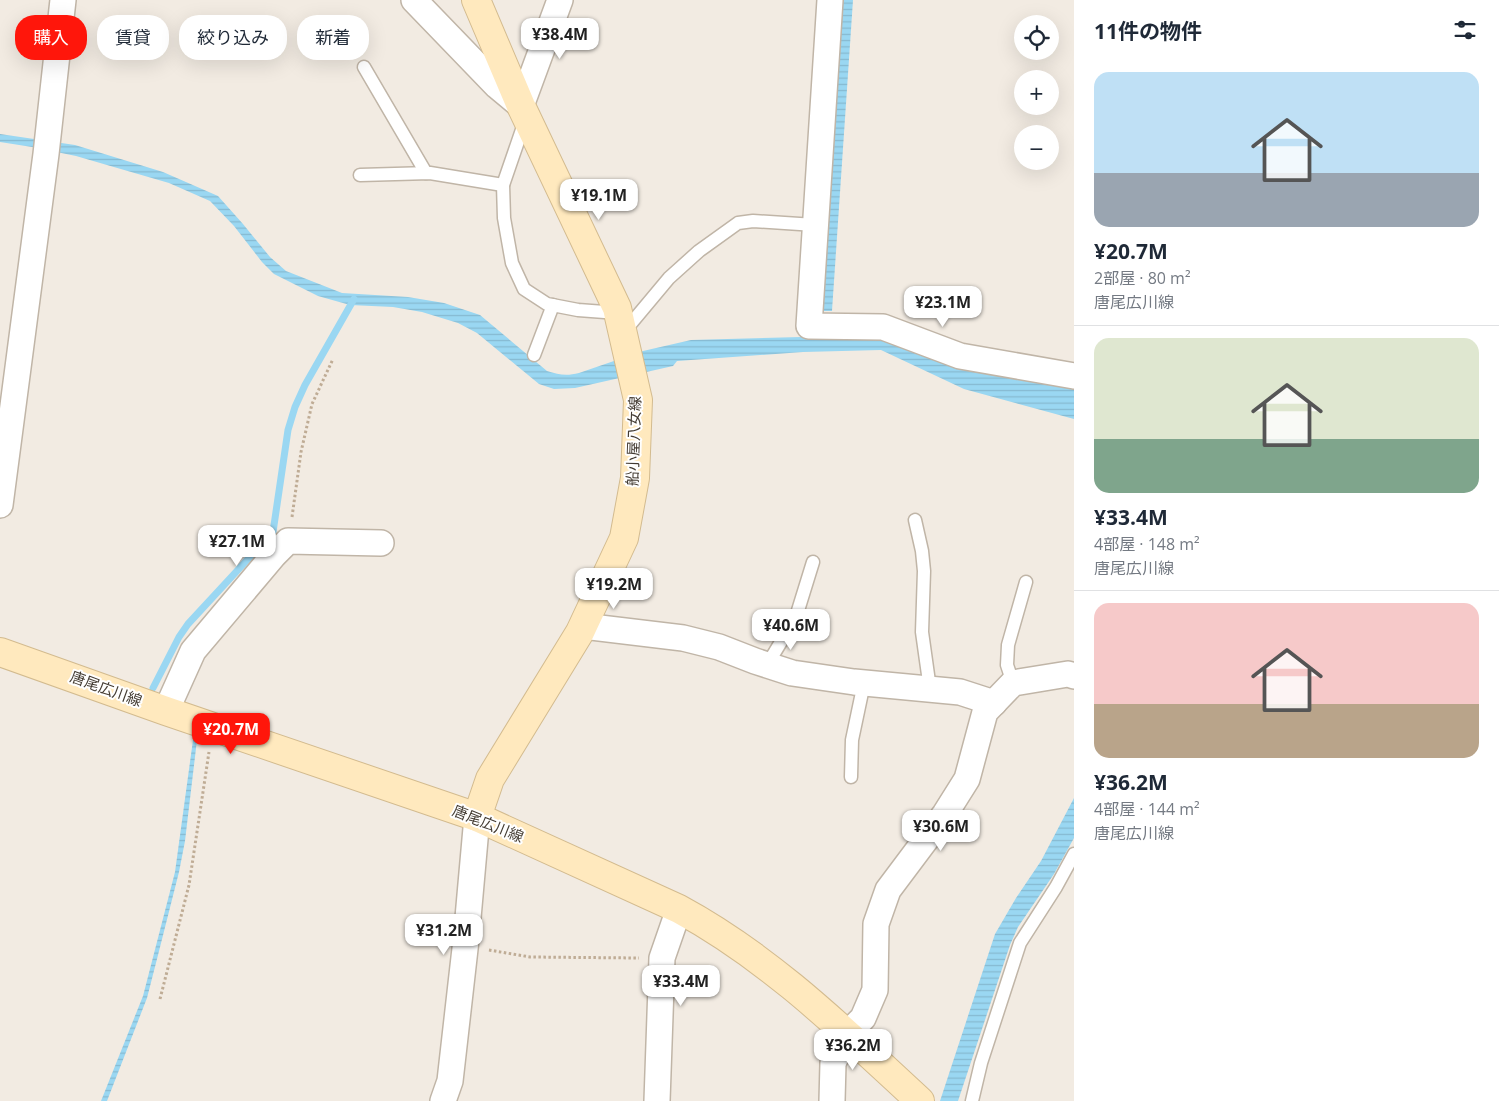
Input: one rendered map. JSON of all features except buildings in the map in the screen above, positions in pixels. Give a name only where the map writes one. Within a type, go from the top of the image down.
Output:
[{"type":"main road","name":"船小屋八女線","points":[[476,0],[524,112],[617,308],[638,400],[635,478],[624,538],[583,626],[490,778],[477,817]]},
{"type":"main road","name":"唐尾広川線","points":[[0,652],[477,817],[680,909],[710,925],[783,979],[920,1101]]},
{"type":"street","points":[[0,504],[47,146],[63,0]]},
{"type":"street","points":[[414,0],[524,112],[560,0]]},
{"type":"street","points":[[830,0],[808,326],[883,326],[960,356],[1074,376]]},
{"type":"street","points":[[166,711],[193,651],[274,554],[288,541],[381,543]]},
{"type":"street","points":[[583,626],[683,638],[719,647],[792,673],[864,683],[960,692],[994,703]]},
{"type":"street","points":[[832,1101],[833,1063],[847,1034],[863,1018],[875,990],[876,924],[888,890],[945,814],[967,779],[985,712],[1013,683],[1068,674],[1074,676]]},
{"type":"street","points":[[444,1101],[450,1081],[477,817]]},
{"type":"street","points":[[657,1101],[662,958],[680,909]]},
{"type":"lane","points":[[364,67],[426,173]]},
{"type":"lane","points":[[524,112],[502,185],[504,218],[512,263],[524,289],[547,304],[578,310],[625,345],[669,278],[699,251],[738,223],[753,221],[815,225]]},
{"type":"lane","points":[[360,175],[426,173],[502,185]]},
{"type":"lane","points":[[534,355],[553,305]]},
{"type":"lane","points":[[915,520],[922,551],[924,571],[922,632],[930,689]]},
{"type":"lane","points":[[767,665],[796,617],[813,562]]},
{"type":"lane","points":[[1013,683],[1007,665],[1008,645],[1026,582]]},
{"type":"lane","points":[[852,777],[852,740],[864,683]]},
{"type":"lane","points":[[972,1101],[981,1062],[1020,943],[1056,887],[1074,854]]},
{"type":"path","points":[[288,541],[301,452],[312,404],[333,359]]},
{"type":"path","points":[[160,999],[189,885],[209,762],[211,726]]},
{"type":"path","points":[[465,945],[530,957],[662,958]]},
{"type":"water","points":[[842,0],[853,0],[832,311],[821,311]]},
{"type":"water","points":[[0,134],[75,145],[163,172],[218,196],[270,257],[286,271],[342,293],[408,297],[444,303],[480,315],[547,371],[567,375],[579,373],[643,351],[691,340],[885,337],[1074,387],[1074,419],[964,389],[881,350],[803,352],[677,361],[673,366],[575,388],[554,389],[539,384],[477,333],[458,323],[422,312],[393,307],[350,305],[318,296],[274,274],[262,262],[234,226],[210,201],[169,183],[76,156],[0,142]]},
{"type":"water","points":[[193,740],[197,740],[185,841],[157,959],[147,998],[107,1101],[101,1101],[143,996],[175,872]]},
{"type":"water","points":[[1074,798],[1074,838],[1054,874],[1018,927],[1010,945],[958,1101],[940,1101],[995,934],[1041,861]]},
{"type":"waterway","points":[[153,688],[179,637],[188,624],[273,532],[288,430],[295,407],[305,385],[354,299]]}]
